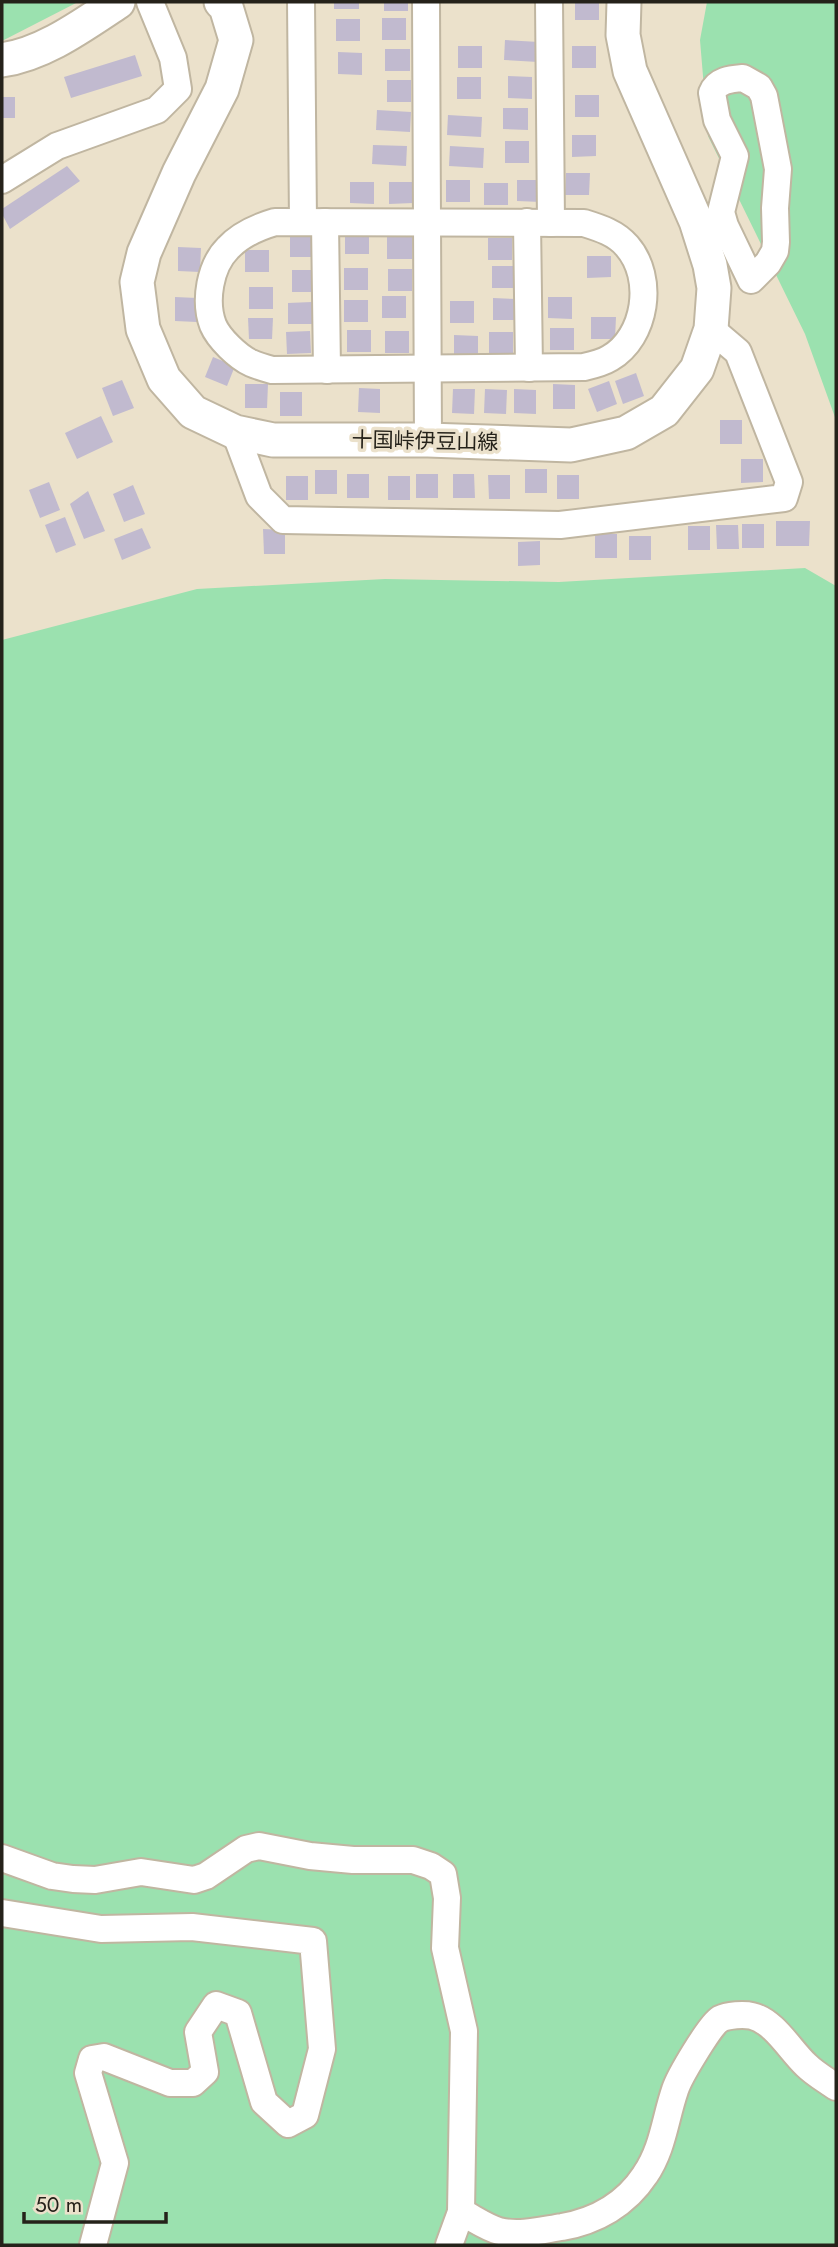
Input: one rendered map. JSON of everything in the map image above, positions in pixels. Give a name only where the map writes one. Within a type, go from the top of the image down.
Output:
[{"type":"main road","points":[[2,60],[20,57],[61,38],[118,2]]},
{"type":"main road","name":"十国峠伊豆山線","points":[[221,2],[226,7],[236,40],[222,89],[174,184],[144,253],[137,282],[143,329],[164,379],[193,412],[234,432],[273,440],[428,440],[571,445],[626,433],[664,411],[697,369],[711,329],[714,288],[708,217],[630,71],[623,36],[624,2]]},
{"type":"street","points":[[2,180],[57,146],[157,110],[178,89],[173,58],[150,2]]},
{"type":"street","points":[[301,2],[314,222],[327,370]]},
{"type":"street","points":[[426,2],[428,440]]},
{"type":"street","points":[[529,368],[549,2]]},
{"type":"street","points":[[743,78],[759,87],[764,96],[778,169],[775,251],[763,270],[751,280],[725,226],[708,217],[735,156],[717,120],[712,93],[719,84],[729,79],[743,78]]},
{"type":"street","points":[[275,222],[314,222],[584,223],[608,230],[627,246],[637,262],[643,282],[644,306],[637,327],[627,344],[612,357],[584,367],[272,370],[249,362],[227,344],[214,326],[209,307],[210,287],[216,267],[226,249],[258,227],[275,222]]},
{"type":"street","points":[[234,432],[259,496],[284,520],[560,526],[784,498],[789,482],[738,352],[711,329]]},
{"type":"street","points":[[2,1858],[52,1876],[73,1879],[95,1880],[141,1872],[194,1880],[206,1876],[246,1849],[259,1846],[331,1858],[413,1860],[431,1866],[443,1874],[447,1898],[445,1948],[464,2031],[461,2212],[449,2245]]},
{"type":"street","points":[[2,1913],[101,1929],[192,1927],[313,1941],[322,2049],[305,2115],[288,2124],[264,2102],[238,2013],[216,2005],[198,2032],[205,2072],[193,2083],[170,2082],[103,2057],[92,2059],[88,2073],[115,2163],[93,2245]]},
{"type":"street","points":[[461,2212],[498,2231],[521,2233],[581,2224],[616,2205],[646,2174],[664,2134],[676,2088],[709,2031],[721,2019],[736,2015],[752,2016],[766,2023],[807,2066],[836,2087]]},
{"type":"green space","points":[[2,2],[78,2],[2,41]]},
{"type":"green space","points":[[707,2],[836,2],[836,420],[805,334],[708,136],[700,40]]},
{"type":"green space","points":[[805,568],[836,586],[836,2245],[2,2245],[2,640],[197,589],[385,579],[559,582]]},
{"type":"building","points":[[334,2],[359,2],[359,9],[334,9]]},
{"type":"building","points":[[384,2],[408,2],[408,11],[384,11]]},
{"type":"building","points":[[575,2],[599,2],[599,20],[575,20]]},
{"type":"building","points":[[382,18],[406,18],[406,40],[382,40]]},
{"type":"building","points":[[336,19],[360,19],[360,41],[336,41]]},
{"type":"building","points":[[505,40],[539,42],[538,62],[504,60]]},
{"type":"building","points":[[458,46],[482,46],[482,68],[458,68]]},
{"type":"building","points":[[572,46],[596,46],[596,68],[572,68]]},
{"type":"building","points":[[385,49],[410,49],[410,71],[385,71]]},
{"type":"building","points":[[338,52],[362,53],[362,75],[338,74]]},
{"type":"building","points":[[135,55],[142,76],[71,98],[64,77]]},
{"type":"building","points":[[508,76],[532,77],[532,99],[508,98]]},
{"type":"building","points":[[457,77],[481,77],[481,99],[457,99]]},
{"type":"building","points":[[387,80],[411,80],[411,102],[387,102]]},
{"type":"building","points":[[575,95],[599,95],[599,117],[575,117]]},
{"type":"building","points":[[2,97],[15,97],[15,118],[2,118]]},
{"type":"building","points":[[503,108],[528,108],[528,130],[503,129]]},
{"type":"building","points":[[377,110],[411,112],[410,132],[376,130]]},
{"type":"building","points":[[448,115],[482,117],[481,137],[447,135]]},
{"type":"building","points":[[572,135],[596,135],[596,156],[572,157]]},
{"type":"building","points":[[505,141],[529,141],[529,163],[505,163]]},
{"type":"building","points":[[373,145],[407,146],[406,166],[372,164]]},
{"type":"building","points":[[450,146],[484,148],[483,168],[449,166]]},
{"type":"building","points":[[67,166],[80,181],[10,229],[2,209]]},
{"type":"building","points":[[566,173],[590,173],[589,195],[565,195]]},
{"type":"building","points":[[446,180],[470,180],[470,202],[446,202]]},
{"type":"building","points":[[517,180],[541,180],[541,202],[517,201]]},
{"type":"building","points":[[350,182],[374,182],[374,204],[350,203]]},
{"type":"building","points":[[389,182],[413,182],[413,203],[389,204]]},
{"type":"building","points":[[484,183],[508,183],[508,205],[484,205]]},
{"type":"building","points":[[345,232],[369,232],[369,254],[345,254]]},
{"type":"building","points":[[290,235],[314,235],[314,257],[290,257]]},
{"type":"building","points":[[387,237],[412,237],[412,259],[387,259]]},
{"type":"building","points":[[488,238],[512,238],[512,260],[488,260]]},
{"type":"building","points":[[178,247],[201,248],[200,272],[178,271]]},
{"type":"building","points":[[245,250],[269,250],[269,272],[245,272]]},
{"type":"building","points":[[587,256],[611,256],[611,277],[587,278]]},
{"type":"building","points":[[492,266],[516,266],[516,288],[492,288]]},
{"type":"building","points":[[344,268],[368,268],[368,290],[344,290]]},
{"type":"building","points":[[388,269],[412,269],[412,291],[388,291]]},
{"type":"building","points":[[292,270],[316,270],[316,292],[292,292]]},
{"type":"building","points":[[249,287],[273,287],[273,309],[249,309]]},
{"type":"building","points":[[382,296],[406,296],[406,318],[382,318]]},
{"type":"building","points":[[175,297],[197,298],[197,322],[175,321]]},
{"type":"building","points":[[548,297],[572,297],[572,319],[548,318]]},
{"type":"building","points":[[493,298],[517,299],[517,320],[493,320]]},
{"type":"building","points":[[344,300],[368,300],[368,322],[344,322]]},
{"type":"building","points":[[450,301],[474,301],[474,323],[450,323]]},
{"type":"building","points":[[312,302],[312,324],[288,324],[288,303]]},
{"type":"building","points":[[591,317],[616,317],[615,339],[591,339]]},
{"type":"building","points":[[248,318],[273,318],[272,339],[249,339]]},
{"type":"building","points":[[550,328],[574,328],[574,350],[550,350]]},
{"type":"building","points":[[347,330],[371,330],[371,352],[347,352]]},
{"type":"building","points":[[310,331],[311,353],[287,354],[286,332]]},
{"type":"building","points":[[385,331],[409,331],[409,353],[385,353]]},
{"type":"building","points":[[489,332],[513,332],[513,354],[489,354]]},
{"type":"building","points":[[454,335],[478,336],[478,358],[454,357]]},
{"type":"building","points":[[213,357],[235,366],[227,386],[205,377]]},
{"type":"building","points":[[636,373],[644,396],[623,404],[615,381]]},
{"type":"building","points":[[122,380],[134,408],[113,416],[102,388]]},
{"type":"building","points":[[609,381],[617,404],[597,412],[588,389]]},
{"type":"building","points":[[245,384],[268,384],[267,408],[245,408]]},
{"type":"building","points":[[553,384],[575,385],[575,409],[553,409]]},
{"type":"building","points":[[359,388],[380,389],[380,413],[358,412]]},
{"type":"building","points":[[453,389],[475,389],[474,414],[452,413]]},
{"type":"building","points":[[485,389],[507,390],[506,414],[484,413]]},
{"type":"building","points":[[514,389],[536,390],[536,414],[514,413]]},
{"type":"building","points":[[280,392],[302,392],[302,416],[280,416]]},
{"type":"building","points":[[101,416],[113,442],[77,459],[65,433]]},
{"type":"building","points":[[720,420],[742,420],[742,444],[720,444]]},
{"type":"building","points":[[741,459],[763,459],[763,482],[741,483]]},
{"type":"building","points":[[525,469],[547,469],[547,493],[525,493]]},
{"type":"building","points":[[315,470],[337,470],[337,494],[315,494]]},
{"type":"building","points":[[347,474],[369,474],[369,498],[347,498]]},
{"type":"building","points":[[416,474],[438,474],[438,498],[416,498]]},
{"type":"building","points":[[453,474],[474,474],[475,498],[453,498]]},
{"type":"building","points":[[488,475],[510,475],[510,499],[489,499]]},
{"type":"building","points":[[557,475],[579,475],[579,499],[557,499]]},
{"type":"building","points":[[286,476],[308,476],[308,500],[286,500]]},
{"type":"building","points":[[388,476],[410,476],[410,500],[388,500]]},
{"type":"building","points":[[49,482],[60,510],[40,518],[29,490]]},
{"type":"building","points":[[133,485],[145,514],[124,522],[113,494]]},
{"type":"building","points":[[88,491],[105,531],[84,539],[70,504]]},
{"type":"building","points":[[65,517],[76,545],[56,553],[45,525]]},
{"type":"building","points":[[776,521],[810,521],[809,546],[776,546]]},
{"type":"building","points":[[742,524],[764,524],[764,548],[742,548]]},
{"type":"building","points":[[716,525],[738,525],[739,549],[717,549]]},
{"type":"building","points":[[688,526],[710,526],[710,550],[688,550]]},
{"type":"building","points":[[142,528],[151,548],[122,560],[114,539]]},
{"type":"building","points":[[263,529],[285,530],[285,554],[264,554]]},
{"type":"building","points":[[595,534],[617,534],[617,558],[595,558]]},
{"type":"building","points":[[629,536],[651,536],[651,560],[629,560]]},
{"type":"building","points":[[540,541],[540,565],[518,566],[518,542]]}]
